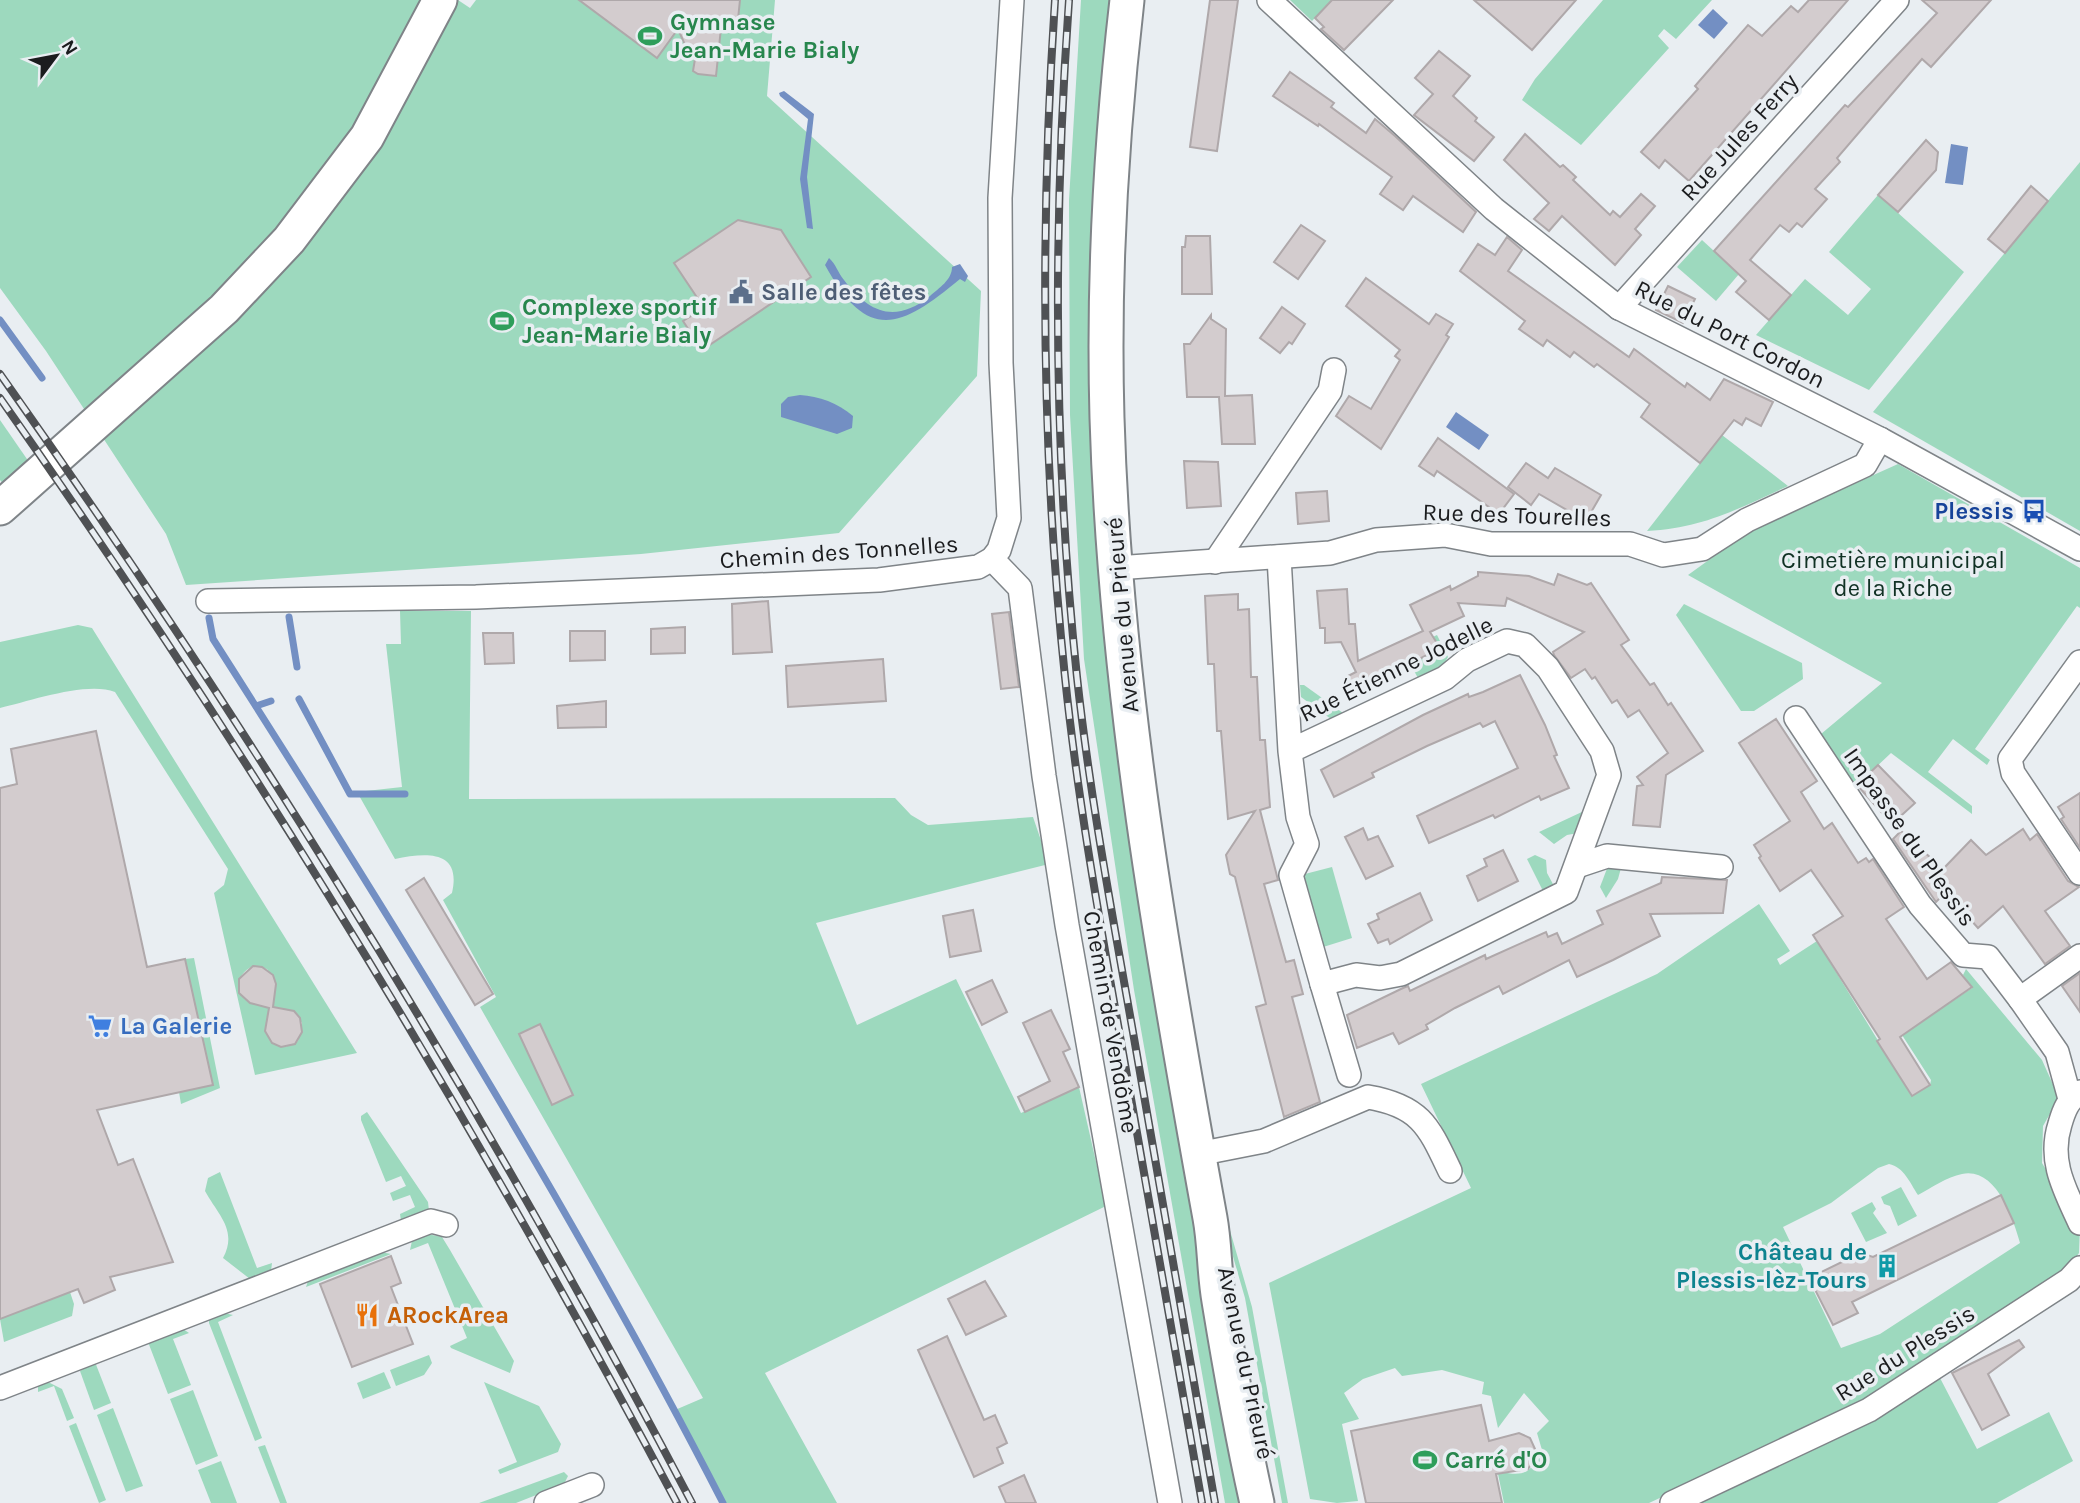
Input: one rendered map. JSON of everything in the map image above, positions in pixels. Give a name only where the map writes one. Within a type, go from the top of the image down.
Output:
[{"type":"street","points":[[0,508],[224,309],[289,240],[367,136],[440,0]]},
{"type":"street","name":"Chemin des Tonnelles","points":[[208,601],[476,597],[769,586],[879,580],[966,570],[992,559],[1005,536],[1009,518],[1001,363],[1000,198],[1012,0]]},
{"type":"street","name":"Avenue du Prieuré","points":[[1127,0],[1112,140],[1107,310],[1107,416],[1116,568],[1143,828],[1211,1224],[1218,1298],[1257,1503]]},
{"type":"street","name":"Rue du Port Cordon","points":[[1269,0],[1494,209],[1619,308],[1880,439],[2080,549]]},
{"type":"street","name":"Rue Jules Ferry","points":[[1619,308],[1897,0]]},
{"type":"street","points":[[1216,562],[1330,391],[1334,370]]},
{"type":"street","name":"Rue des Tourelles","points":[[1116,568],[1330,553],[1376,540],[1445,535],[1491,544],[1630,544],[1663,555],[1702,549],[1747,520],[1865,465],[1880,439]]},
{"type":"street","name":"Rue Étienne Jodelle","points":[[1279,557],[1290,751],[1296,808],[1307,844],[1291,874],[1349,1075]]},
{"type":"street","name":"Chemin de Vendôme","points":[[992,559],[1020,588],[1044,776],[1067,925],[1170,1503]]},
{"type":"street","name":"Rue Étienne Jodelle","points":[[1290,751],[1445,678],[1477,656],[1507,642],[1516,642],[1532,650],[1548,668],[1602,751],[1609,768],[1566,892],[1401,974],[1380,978],[1356,975],[1322,984]]},
{"type":"street","points":[[2080,662],[2010,759],[2013,774],[2080,873]]},
{"type":"street","name":"Impasse du Plessis","points":[[1796,718],[1920,905],[1964,955],[1983,956],[1991,960],[2020,999],[2057,1052],[2075,1096]]},
{"type":"street","points":[[1577,866],[1607,856],[1721,867]]},
{"type":"street","points":[[2020,999],[2080,956]]},
{"type":"street","points":[[2075,1096],[2058,1131],[2056,1163],[2080,1223]]},
{"type":"street","points":[[1198,1154],[1264,1141],[1368,1097],[1419,1116],[1428,1125],[1450,1171]]},
{"type":"street","points":[[0,1388],[431,1221],[446,1225]]},
{"type":"street","name":"Avenue du Prieuré","points":[[1211,1224],[1236,1294],[1276,1503]]},
{"type":"street","name":"Rue du Plessis","points":[[1672,1503],[1869,1410],[2068,1280],[2080,1268]]},
{"type":"street","points":[[546,1503],[592,1485]]},
{"type":"green space","name":"Complexe sportif Jean-Marie Bialy","points":[[0,0],[458,0],[470,8],[476,0],[775,0],[767,96],[981,291],[977,376],[839,533],[641,554],[186,585],[166,534],[46,351],[0,288]]},
{"type":"green space","points":[[1081,0],[1115,0],[1095,400],[1249,1503],[1225,1503],[1134,990],[1084,659],[1070,415],[1069,200]]},
{"type":"green space","points":[[1290,0],[1332,0],[1312,21]]},
{"type":"green space","points":[[1603,0],[1712,0],[1676,39],[1664,29],[1658,36],[1669,48],[1581,145],[1522,100],[1535,79]]},
{"type":"green space","name":"Cimetière municipal de la Riche","points":[[2080,162],[2080,531],[1873,412]]},
{"type":"green space","points":[[1878,195],[1964,272],[1869,390],[1756,335],[1805,279],[1848,315],[1871,289],[1829,252]]},
{"type":"green space","points":[[1702,240],[1739,274],[1716,301],[1677,267]]},
{"type":"green space","points":[[0,420],[29,462],[4,485],[0,480]]},
{"type":"green space","points":[[1722,435],[1788,486],[1703,522],[1647,531]]},
{"type":"green space","name":"Cimetière municipal de la Riche","points":[[1898,464],[2080,568],[2080,608],[2077,606],[1975,749],[1990,760],[1987,765],[1953,739],[1928,772],[1972,806],[1972,814],[1891,753],[1856,786],[1821,734],[1882,683],[1688,575],[1749,531]]},
{"type":"green space","points":[[1684,604],[1802,663],[1803,679],[1754,711],[1741,711],[1676,615]]},
{"type":"green space","points":[[400,611],[471,611],[469,799],[895,798],[911,815],[928,825],[1033,817],[1049,864],[816,923],[857,1025],[956,979],[1021,1113],[1079,1087],[1106,1206],[765,1373],[837,1503],[724,1503],[675,1410],[703,1398],[480,1007],[496,997],[443,900],[452,893],[452,868],[438,857],[395,859],[357,792],[402,787],[386,644],[401,644]]},
{"type":"green space","points":[[78,625],[92,628],[357,1053],[255,1075],[214,893],[224,885],[228,869],[115,692],[103,689],[74,690],[0,708],[0,642]],"holes":[[[253,966],[267,969],[276,984],[274,993],[250,1003],[241,994],[239,984],[243,974]],[[280,1009],[294,1011],[302,1023],[298,1041],[285,1047],[272,1043],[265,1031],[268,1017]]]},
{"type":"green space","points":[[1437,635],[1448,657],[1443,666],[1418,678],[1403,651]]},
{"type":"green space","points":[[1300,685],[1304,685],[1343,713],[1331,719],[1301,697]]},
{"type":"green space","points":[[1584,811],[1578,833],[1567,835],[1554,844],[1539,832]]},
{"type":"green space","points":[[1535,855],[1546,860],[1547,873],[1554,886],[1543,891],[1527,859]]},
{"type":"green space","points":[[1608,866],[1621,868],[1618,879],[1606,898],[1600,887]]},
{"type":"green space","points":[[1332,867],[1352,938],[1320,948],[1303,877],[1305,874]]},
{"type":"green space","points":[[1759,904],[1790,951],[1777,959],[1780,965],[1817,941],[1912,1096],[1930,1085],[1931,1080],[1902,1035],[1972,988],[1963,975],[1966,969],[2042,1060],[2059,1098],[2043,1126],[2042,1163],[2080,1226],[2079,1253],[2063,1275],[1877,1397],[1649,1503],[1504,1503],[1498,1474],[1522,1473],[1531,1468],[1542,1450],[1537,1433],[1549,1421],[1524,1393],[1498,1428],[1491,1396],[1482,1394],[1484,1382],[1442,1370],[1402,1376],[1395,1368],[1363,1379],[1344,1393],[1359,1419],[1342,1424],[1358,1501],[1337,1503],[1310,1499],[1269,1283],[1471,1188],[1421,1084],[1657,974]],"holes":[[[1889,1164],[1906,1176],[1918,1195],[1962,1174],[1974,1174],[1984,1178],[2008,1208],[2020,1243],[1880,1334],[1841,1348],[1783,1227],[1831,1203],[1878,1168]]]},
{"type":"green space","points":[[194,958],[220,1088],[181,1104],[179,1092],[213,1084],[185,959]]},
{"type":"green space","points":[[367,1112],[428,1202],[429,1211],[401,1221],[400,1214],[415,1207],[410,1195],[393,1201],[390,1193],[406,1186],[401,1176],[386,1182],[361,1120],[361,1116]]},
{"type":"green space","points":[[220,1172],[257,1268],[272,1263],[271,1271],[250,1279],[223,1258],[227,1248],[227,1231],[205,1191],[208,1178]]},
{"type":"green space","points":[[1901,1187],[1917,1216],[1898,1226],[1890,1206],[1884,1204],[1881,1197]]},
{"type":"green space","points":[[1872,1202],[1876,1209],[1873,1213],[1887,1233],[1866,1242],[1851,1213]]},
{"type":"green space","points":[[1225,1213],[1252,1307],[1288,1503],[1282,1503],[1245,1298],[1221,1215]]},
{"type":"green space","points":[[427,1234],[442,1237],[450,1250],[514,1361],[510,1373],[451,1348],[450,1346],[467,1338],[428,1243],[410,1250],[412,1241]]},
{"type":"green space","points":[[381,1252],[391,1254],[306,1287],[308,1281],[317,1276]]},
{"type":"green space","points":[[70,1292],[74,1304],[72,1316],[4,1342],[0,1319]]},
{"type":"green space","points":[[224,1313],[233,1315],[218,1322],[262,1438],[255,1441],[209,1323],[209,1319]]},
{"type":"green space","points":[[183,1329],[189,1333],[173,1339],[191,1385],[168,1394],[148,1342]]},
{"type":"green space","points":[[429,1355],[432,1363],[424,1375],[396,1386],[390,1370]]},
{"type":"green space","points":[[95,1362],[111,1403],[94,1410],[80,1371]]},
{"type":"green space","points":[[384,1372],[391,1388],[363,1399],[357,1383]]},
{"type":"green space","points":[[1940,1378],[1977,1449],[2049,1412],[2073,1461],[1997,1503],[1698,1503],[1876,1420]]},
{"type":"green space","points":[[46,1381],[62,1389],[74,1418],[67,1421],[54,1386],[38,1392],[38,1386]]},
{"type":"green space","points":[[484,1382],[539,1406],[561,1444],[558,1452],[500,1474],[498,1470],[517,1462]]},
{"type":"green space","points":[[193,1390],[218,1456],[196,1465],[170,1399]]},
{"type":"green space","points":[[113,1408],[143,1486],[126,1492],[97,1415]]},
{"type":"green space","points":[[76,1423],[106,1500],[99,1503],[69,1426]]},
{"type":"green space","points":[[265,1445],[287,1503],[280,1503],[258,1447]]},
{"type":"green space","points":[[221,1461],[237,1503],[211,1503],[198,1470]]},
{"type":"green space","points":[[564,1472],[568,1476],[564,1484],[516,1503],[479,1503]]},
{"type":"water","points":[[1713,9],[1728,23],[1714,39],[1698,25]]},
{"type":"water","points":[[784,91],[814,114],[807,177],[813,229],[807,228],[800,179],[808,119],[780,96],[779,93]]},
{"type":"water","points":[[1951,144],[1968,147],[1963,185],[1945,183]]},
{"type":"water","points":[[829,258],[853,291],[873,307],[883,311],[894,312],[917,305],[944,283],[950,276],[952,267],[960,264],[968,276],[965,282],[960,279],[920,309],[903,317],[887,320],[871,317],[856,307],[825,265]]},
{"type":"water","points":[[800,395],[841,407],[853,416],[852,428],[837,434],[781,417],[781,404],[788,397]]},
{"type":"water","points":[[1456,412],[1489,435],[1479,450],[1446,427]]},
{"type":"building","name":"Gymnase Jean-Marie Bialy","points":[[579,0],[740,0],[737,29],[721,28],[716,76],[693,71],[695,59],[689,54],[678,29],[657,58]]},
{"type":"building","points":[[1210,0],[1238,0],[1217,151],[1190,147]]},
{"type":"building","points":[[1332,0],[1393,0],[1344,50],[1321,29],[1324,27],[1315,18]]},
{"type":"building","points":[[1474,0],[1576,0],[1532,50]]},
{"type":"building","points":[[1809,0],[1848,0],[1689,181],[1665,160],[1659,168],[1641,152],[1698,89],[1695,86],[1748,25],[1762,36],[1791,6],[1798,12]]},
{"type":"building","points":[[1922,0],[1991,0],[1931,67],[1922,59],[1837,158],[1840,162],[1815,189],[1827,199],[1802,227],[1797,223],[1789,232],[1780,225],[1750,260],[1791,295],[1769,320],[1736,292],[1746,281],[1714,251],[1845,105],[1848,107],[1937,13]]},
{"type":"building","points":[[1439,51],[1470,76],[1453,96],[1477,118],[1475,121],[1494,137],[1474,161],[1414,115],[1433,94],[1415,78]]},
{"type":"building","points":[[1290,72],[1334,103],[1331,107],[1366,133],[1375,119],[1395,136],[1476,212],[1463,232],[1413,196],[1403,210],[1380,194],[1392,177],[1319,124],[1318,126],[1273,96]]},
{"type":"building","points":[[1525,134],[1560,167],[1563,165],[1576,177],[1573,180],[1610,215],[1613,211],[1620,217],[1641,194],[1655,206],[1635,229],[1641,235],[1615,265],[1562,216],[1549,231],[1534,219],[1549,203],[1504,160]]},
{"type":"building","points":[[1926,140],[1938,152],[1936,170],[1898,212],[1878,195]]},
{"type":"building","points":[[2031,186],[2048,201],[2005,253],[1988,239]]},
{"type":"building","name":"Salle des fêtes","points":[[738,220],[781,230],[811,277],[702,350],[683,321],[704,308],[674,263]]},
{"type":"building","points":[[1301,225],[1325,241],[1298,279],[1274,262]]},
{"type":"building","points":[[1186,236],[1210,236],[1212,294],[1182,294],[1182,247],[1185,247]]},
{"type":"building","points":[[1507,237],[1522,250],[1508,271],[1629,357],[1634,349],[1685,387],[1687,383],[1710,400],[1724,379],[1773,402],[1761,426],[1746,418],[1742,425],[1734,420],[1700,463],[1641,417],[1650,404],[1597,364],[1594,367],[1574,352],[1570,357],[1547,340],[1543,346],[1519,329],[1525,321],[1460,271],[1478,244],[1495,255]]},
{"type":"building","points":[[1366,278],[1429,324],[1436,314],[1453,324],[1446,335],[1449,337],[1381,449],[1336,416],[1349,396],[1371,409],[1400,360],[1395,356],[1400,350],[1346,306]]},
{"type":"building","points":[[1668,286],[1695,299],[1683,323],[1656,310]]},
{"type":"building","points":[[1282,307],[1305,324],[1292,344],[1289,342],[1280,353],[1260,338]]},
{"type":"building","points":[[1211,315],[1211,319],[1226,329],[1225,396],[1252,395],[1255,444],[1222,444],[1219,397],[1187,397],[1184,344],[1190,344]]},
{"type":"building","points":[[1438,438],[1514,494],[1499,514],[1437,471],[1434,476],[1419,466]]},
{"type":"building","points":[[1184,461],[1218,462],[1221,506],[1187,508]]},
{"type":"building","points":[[1526,463],[1548,478],[1555,468],[1601,495],[1586,521],[1539,494],[1531,505],[1508,487]]},
{"type":"building","points":[[1327,491],[1329,521],[1298,524],[1296,493]]},
{"type":"building","points":[[1478,572],[1529,576],[1554,585],[1558,574],[1587,585],[1591,583],[1629,640],[1621,645],[1650,685],[1654,683],[1668,705],[1671,703],[1703,751],[1666,775],[1660,827],[1633,825],[1637,786],[1643,785],[1637,777],[1668,753],[1639,710],[1628,717],[1617,700],[1612,703],[1595,677],[1592,679],[1585,669],[1571,678],[1554,655],[1553,652],[1584,632],[1507,598],[1505,606],[1458,603],[1464,616],[1430,632],[1440,648],[1354,694],[1346,677],[1356,672],[1341,642],[1325,643],[1325,628],[1320,628],[1317,591],[1347,589],[1349,624],[1355,624],[1358,661],[1423,631],[1410,605],[1450,586],[1451,590],[1478,576]]},
{"type":"building","points":[[1238,594],[1238,610],[1249,609],[1251,677],[1257,677],[1260,740],[1265,740],[1270,807],[1260,810],[1278,880],[1264,884],[1286,962],[1294,960],[1303,994],[1292,997],[1320,1102],[1284,1117],[1256,1007],[1266,1004],[1235,877],[1230,874],[1226,855],[1255,811],[1228,819],[1221,731],[1217,731],[1214,664],[1208,664],[1205,596]]},
{"type":"building","points":[[768,601],[772,652],[733,654],[732,604]]},
{"type":"building","points":[[1009,612],[1019,687],[1001,689],[992,614]]},
{"type":"building","points":[[685,627],[685,653],[651,654],[651,629]]},
{"type":"building","points":[[570,631],[605,631],[605,660],[570,661]]},
{"type":"building","points":[[483,633],[513,633],[514,663],[485,664]]},
{"type":"building","points":[[883,659],[886,701],[788,707],[786,666]]},
{"type":"building","points":[[1520,675],[1545,725],[1557,755],[1554,756],[1569,788],[1541,800],[1539,796],[1495,818],[1493,815],[1429,843],[1417,816],[1518,768],[1495,721],[1483,727],[1480,723],[1427,746],[1372,773],[1374,777],[1334,797],[1321,770],[1423,715],[1468,694],[1469,697],[1483,692]]},
{"type":"building","points":[[606,701],[606,727],[558,728],[557,706]]},
{"type":"building","points":[[1776,719],[1817,781],[1801,792],[1824,829],[1832,823],[1858,863],[1866,858],[1869,862],[1873,859],[1904,907],[1886,919],[1927,979],[1951,962],[1972,987],[1900,1037],[1930,1085],[1912,1096],[1877,1041],[1880,1039],[1813,935],[1843,916],[1811,870],[1780,891],[1754,845],[1790,821],[1739,743]]},
{"type":"building","name":"La Galerie","points":[[96,731],[147,967],[185,959],[213,1085],[97,1110],[118,1165],[133,1159],[173,1262],[110,1277],[115,1290],[84,1303],[78,1289],[0,1319],[0,788],[17,784],[11,749]]},
{"type":"building","points":[[1878,765],[1915,803],[1892,824],[1857,785]]},
{"type":"building","points":[[2080,793],[2080,848],[2061,819],[2064,817],[2058,807]]},
{"type":"building","points":[[1363,828],[1368,840],[1378,836],[1393,866],[1366,879],[1345,837]]},
{"type":"building","points":[[2023,829],[2030,840],[2037,834],[2068,881],[2079,887],[2045,911],[2070,946],[2045,964],[2003,906],[1978,928],[1946,892],[1936,902],[1893,839],[1901,831],[1943,869],[1971,840],[1986,855]]},
{"type":"building","points":[[1503,850],[1518,881],[1478,901],[1467,876],[1487,866],[1484,859]]},
{"type":"building","points":[[1662,877],[1727,880],[1723,913],[1650,914],[1660,936],[1577,977],[1569,960],[1503,994],[1499,986],[1455,1008],[1426,1025],[1428,1029],[1399,1044],[1393,1033],[1357,1048],[1347,1015],[1403,988],[1408,986],[1410,991],[1485,955],[1486,959],[1546,932],[1548,937],[1557,933],[1562,944],[1603,924],[1597,911],[1661,883]]},
{"type":"building","points":[[424,878],[493,994],[475,1005],[406,890]]},
{"type":"building","points":[[1420,893],[1432,920],[1390,944],[1388,939],[1378,943],[1368,924],[1379,919],[1377,914]]},
{"type":"building","points":[[973,910],[981,951],[950,957],[943,916]]},
{"type":"building","points":[[253,966],[262,967],[273,975],[276,984],[273,1007],[294,1011],[300,1018],[302,1032],[295,1044],[281,1047],[272,1043],[265,1031],[269,1008],[250,1003],[239,993],[239,979]]},
{"type":"building","points":[[2080,973],[2080,1012],[2062,986]]},
{"type":"building","points":[[992,980],[1007,1012],[982,1025],[966,992]]},
{"type":"building","points":[[1051,1010],[1070,1049],[1063,1052],[1079,1087],[1025,1112],[1018,1097],[1050,1081],[1023,1023]]},
{"type":"building","points":[[540,1024],[573,1095],[552,1105],[519,1034]]},
{"type":"building","points":[[2001,1195],[2014,1223],[1852,1302],[1858,1313],[1833,1325],[1809,1278],[1844,1261],[1848,1249],[1873,1257]]},
{"type":"building","name":"ARockArea","points":[[391,1256],[401,1283],[391,1287],[413,1344],[352,1367],[320,1284]]},
{"type":"building","points":[[985,1281],[1006,1316],[966,1335],[948,1299]]},
{"type":"building","points":[[947,1336],[984,1420],[995,1415],[1007,1443],[997,1448],[1003,1463],[974,1477],[918,1350]]},
{"type":"building","points":[[2019,1340],[2024,1347],[1988,1374],[2009,1415],[1982,1430],[1952,1373]]},
{"type":"building","name":"Carré d'O","points":[[1481,1405],[1489,1441],[1519,1433],[1530,1438],[1535,1449],[1535,1459],[1528,1469],[1496,1474],[1502,1503],[1366,1503],[1351,1431]]},
{"type":"building","points":[[1024,1475],[1036,1503],[1006,1503],[999,1487]]},
{"type":"waterway","points":[[0,320],[42,378]]},
{"type":"waterway","points":[[289,617],[297,667]]},
{"type":"waterway","points":[[209,618],[213,639],[413,958],[542,1173],[665,1392],[723,1503]]},
{"type":"waterway","points":[[299,699],[350,794],[405,794]]},
{"type":"waterway","points":[[256,706],[271,701]]},
{"type":"railway","points":[[1055,0],[1047,169],[1045,338],[1051,508],[1065,677],[1076,771],[1098,912],[1202,1503]]},
{"type":"railway","points":[[1069,0],[1060,169],[1058,339],[1063,508],[1077,677],[1102,858],[1215,1503]]},
{"type":"railway","points":[[0,374],[187,647],[365,927],[533,1213],[692,1503]]},
{"type":"railway","points":[[0,398],[182,666],[356,940],[521,1219],[677,1503]]},
{"type":"place","name":"Gymnase Jean-Marie Bialy","points":[[650,36]]},
{"type":"place","name":"Salle des fêtes","points":[[741,292]]},
{"type":"place","name":"Complexe sportif Jean-Marie Bialy","points":[[502,321]]},
{"type":"place","name":"Plessis","points":[[2034,511]]},
{"type":"place","name":"La Galerie","points":[[100,1026]]},
{"type":"place","name":"Château de Plessis-lèz-Tours","points":[[1887,1266]]},
{"type":"place","name":"ARockArea","points":[[367,1315]]},
{"type":"place","name":"Carré d'O","points":[[1425,1460]]}]
